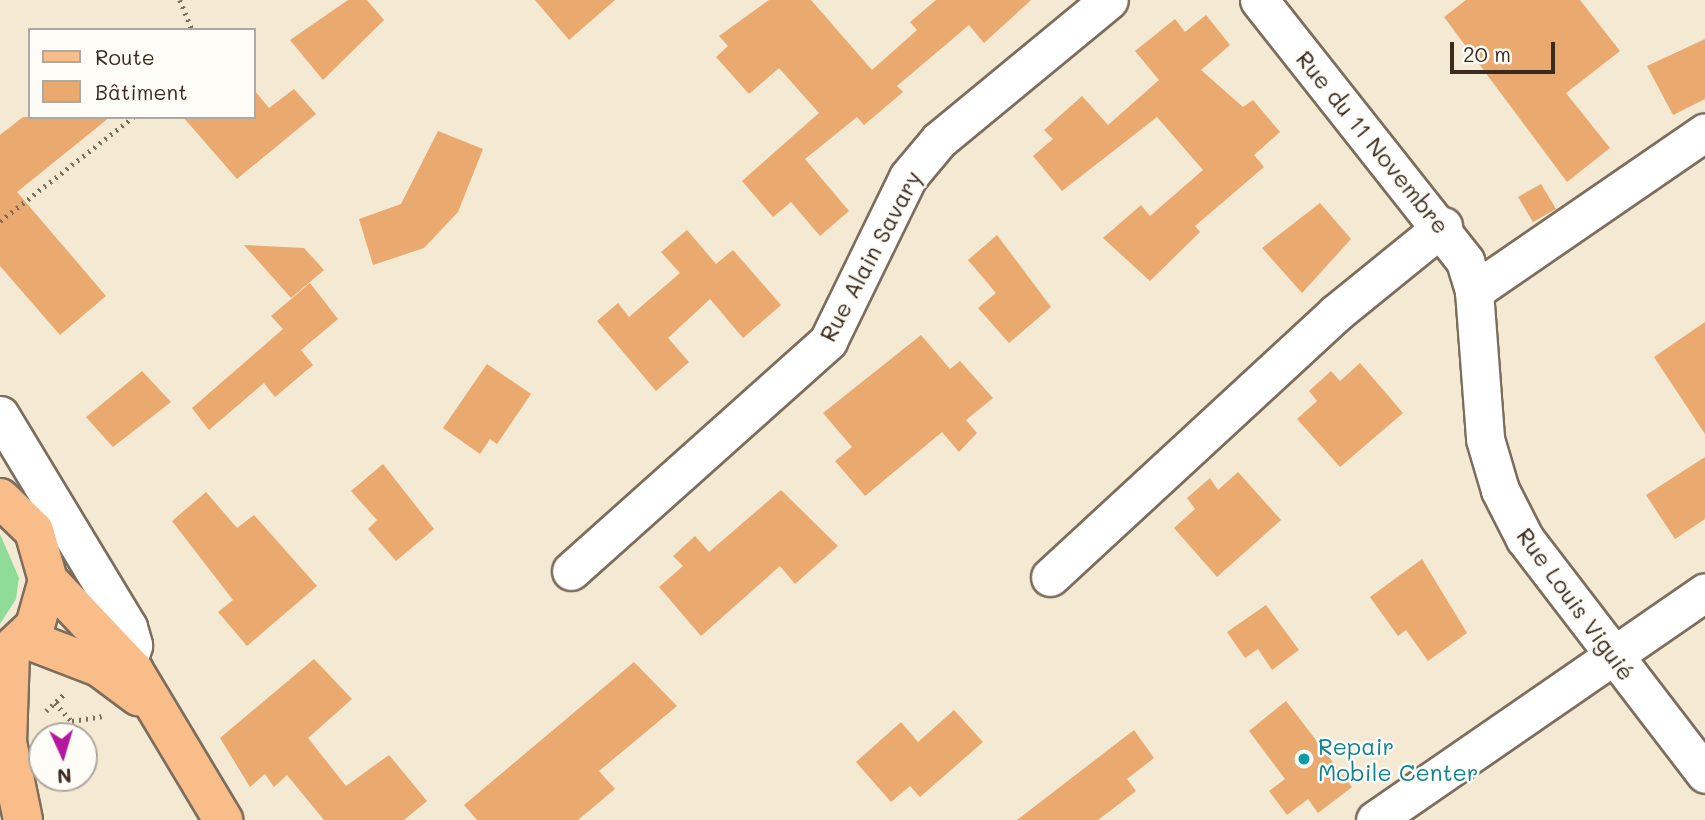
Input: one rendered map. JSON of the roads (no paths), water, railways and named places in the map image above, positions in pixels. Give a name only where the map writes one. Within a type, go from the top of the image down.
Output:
[{"type":"main road","points":[[0,498],[34,531],[48,580],[162,719],[223,820]]},
{"type":"main road","points":[[23,820],[14,731],[12,650],[42,611],[48,580]]},
{"type":"main road","points":[[12,650],[120,670]]},
{"type":"street","name":"Rue Alain Savary","points":[[571,571],[828,341],[908,177],[939,140],[1110,0]]},
{"type":"street","name":"Rue du 11 Novembre","points":[[1259,0],[1443,226],[1474,290]]},
{"type":"street","points":[[1474,290],[1705,132]]},
{"type":"street","points":[[1049,577],[1336,313],[1443,226]]},
{"type":"street","name":"Rue Louis Viguié","points":[[1474,290],[1485,439],[1500,490],[1525,539],[1705,774]]},
{"type":"street","points":[[0,415],[128,627],[133,645],[120,670]]},
{"type":"street","points":[[1374,820],[1612,653],[1705,592]]},
{"type":"place","name":"Repair Mobile Center","points":[[1304,759]]}]
